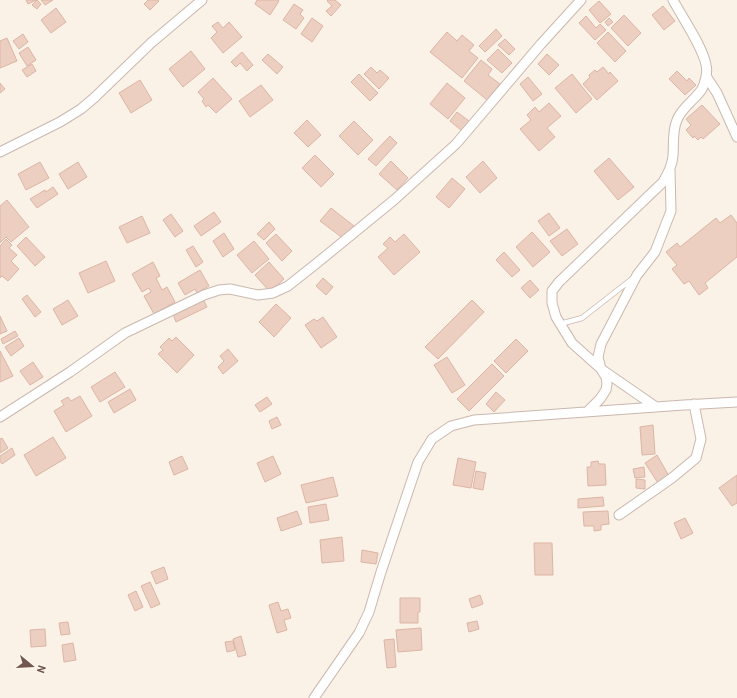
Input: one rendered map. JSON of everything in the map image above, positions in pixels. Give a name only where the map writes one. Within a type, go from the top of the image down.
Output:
[{"type":"street","points":[[0,152],[60,122],[81,109],[151,43],[202,0]]},
{"type":"street","points":[[0,417],[70,372],[126,333],[204,295],[219,290],[230,289],[258,295],[273,293],[288,286],[394,200],[456,144],[541,44],[581,0]]},
{"type":"street","points":[[656,407],[602,369],[572,343],[556,317],[552,303],[552,291],[663,182],[670,168],[673,157],[673,134],[677,120],[682,110],[702,89],[706,76],[706,65],[698,45],[673,0]]},
{"type":"street","points":[[706,76],[717,93],[737,137]]},
{"type":"street","points":[[587,412],[600,399],[606,390],[606,377],[598,358],[601,344],[637,275],[655,252],[671,211],[670,168]]},
{"type":"street","points":[[314,698],[359,633],[369,612],[418,462],[432,439],[451,426],[474,420],[737,402]]},
{"type":"street","points":[[619,515],[672,478],[696,458],[701,438],[694,404]]},
{"type":"lane","points":[[560,324],[582,318],[637,275]]},
{"type":"building","points":[[26,0],[36,0],[28,4]]},
{"type":"building","points":[[37,0],[41,4],[37,9],[32,5]]},
{"type":"building","points":[[41,0],[53,0],[45,5]]},
{"type":"building","points":[[148,0],[159,1],[150,10],[144,4]]},
{"type":"building","points":[[257,0],[279,1],[270,15],[255,4]]},
{"type":"building","points":[[335,0],[341,5],[331,16],[326,11],[332,6],[327,1]]},
{"type":"building","points":[[599,1],[611,14],[600,23],[589,10]]},
{"type":"building","points":[[294,4],[303,10],[300,14],[304,18],[296,29],[283,20]]},
{"type":"building","points":[[663,6],[675,21],[664,30],[652,15]]},
{"type":"building","points":[[56,8],[66,22],[51,33],[41,20]]},
{"type":"building","points":[[624,15],[641,33],[628,46],[611,28]]},
{"type":"building","points":[[586,16],[596,28],[600,24],[606,30],[595,40],[579,23]]},
{"type":"building","points":[[312,18],[323,26],[312,42],[301,34]]},
{"type":"building","points":[[609,18],[613,22],[608,26],[605,22]]},
{"type":"building","points":[[218,22],[223,28],[229,22],[242,37],[223,53],[211,38],[217,32],[212,26]]},
{"type":"building","points":[[496,29],[502,36],[485,52],[479,46]]},
{"type":"building","points":[[447,32],[457,41],[462,35],[474,45],[469,51],[478,58],[462,78],[430,52]]},
{"type":"building","points":[[608,32],[626,51],[615,62],[597,43]]},
{"type":"building","points":[[23,34],[28,42],[19,49],[13,41]]},
{"type":"building","points":[[7,38],[17,61],[0,68],[0,41]]},
{"type":"building","points":[[505,39],[515,49],[509,55],[498,45]]},
{"type":"building","points":[[28,47],[36,60],[27,66],[19,53]]},
{"type":"building","points":[[498,49],[512,63],[502,73],[487,60]]},
{"type":"building","points":[[191,51],[205,69],[183,87],[169,69]]},
{"type":"building","points":[[242,52],[253,65],[247,71],[240,63],[236,67],[231,62]]},
{"type":"building","points":[[268,54],[283,67],[277,74],[262,60]]},
{"type":"building","points":[[547,54],[559,65],[549,75],[538,64]]},
{"type":"building","points":[[481,60],[492,69],[488,75],[500,84],[487,100],[464,81]]},
{"type":"building","points":[[32,64],[36,71],[27,77],[22,70]]},
{"type":"building","points":[[371,67],[377,73],[380,70],[389,78],[379,89],[364,74]]},
{"type":"building","points":[[603,67],[618,81],[597,100],[583,84],[590,77],[589,75],[595,70],[597,72]]},
{"type":"building","points":[[677,71],[687,81],[689,78],[696,85],[685,95],[669,79]]},
{"type":"building","points":[[359,74],[378,93],[370,101],[351,82]]},
{"type":"building","points":[[572,74],[592,99],[576,113],[555,88]]},
{"type":"building","points":[[528,77],[542,94],[533,101],[520,84]]},
{"type":"building","points":[[213,78],[232,99],[216,113],[208,105],[206,107],[202,101],[204,99],[198,92]]},
{"type":"building","points":[[140,80],[152,100],[131,113],[119,93]]},
{"type":"building","points":[[0,83],[5,89],[0,93]]},
{"type":"building","points":[[447,83],[465,98],[448,119],[430,104]]},
{"type":"building","points":[[261,85],[273,100],[250,117],[239,101]]},
{"type":"building","points":[[549,103],[561,116],[547,128],[555,137],[539,151],[520,129],[531,120],[527,115],[535,107],[539,112]]},
{"type":"building","points":[[702,105],[720,124],[703,139],[701,137],[698,140],[694,136],[693,138],[686,130],[691,125],[686,119]]},
{"type":"building","points":[[457,112],[469,121],[462,131],[450,121]]},
{"type":"building","points":[[307,120],[321,135],[308,147],[294,133]]},
{"type":"building","points":[[354,121],[373,140],[358,155],[339,136]]},
{"type":"building","points":[[390,136],[397,143],[376,166],[368,159]]},
{"type":"building","points":[[315,155],[334,174],[321,187],[302,168]]},
{"type":"building","points":[[609,158],[634,187],[618,200],[594,171]]},
{"type":"building","points":[[391,161],[408,178],[397,190],[379,174]]},
{"type":"building","points":[[483,161],[497,178],[480,193],[466,177]]},
{"type":"building","points":[[40,162],[49,178],[26,190],[18,174]]},
{"type":"building","points":[[78,162],[87,177],[68,189],[59,174]]},
{"type":"building","points":[[452,178],[465,189],[449,208],[436,197]]},
{"type":"building","points":[[53,187],[58,194],[37,208],[30,199]]},
{"type":"building","points":[[7,200],[29,227],[11,242],[6,237],[0,243],[0,206]]},
{"type":"building","points":[[331,208],[354,226],[344,239],[320,221]]},
{"type":"building","points":[[214,212],[221,222],[201,236],[194,226]]},
{"type":"building","points":[[549,213],[560,228],[549,236],[538,221]]},
{"type":"building","points":[[171,214],[183,231],[175,237],[163,220]]},
{"type":"building","points":[[731,215],[737,223],[737,257],[705,283],[708,288],[699,295],[689,281],[684,284],[672,269],[677,265],[666,252],[677,243],[680,247],[716,218],[720,223]]},
{"type":"building","points":[[142,216],[150,233],[127,243],[119,227]]},
{"type":"building","points":[[269,222],[275,229],[264,240],[257,234]]},
{"type":"building","points":[[567,229],[578,244],[562,256],[550,241]]},
{"type":"building","points":[[532,232],[550,252],[533,267],[516,247]]},
{"type":"building","points":[[224,233],[234,249],[223,257],[213,241]]},
{"type":"building","points":[[276,234],[292,251],[282,261],[266,243]]},
{"type":"building","points":[[404,234],[420,252],[394,275],[378,257],[388,248],[383,244],[390,237],[395,242]]},
{"type":"building","points":[[26,237],[45,257],[35,266],[17,246]]},
{"type":"building","points":[[6,239],[12,245],[9,248],[17,255],[11,261],[19,269],[8,281],[2,276],[0,278],[0,246]]},
{"type":"building","points":[[254,241],[269,259],[252,273],[237,255]]},
{"type":"building","points":[[193,246],[203,262],[196,267],[186,250]]},
{"type":"building","points":[[504,252],[520,270],[512,277],[496,260]]},
{"type":"building","points":[[106,261],[115,281],[88,293],[79,273]]},
{"type":"building","points":[[153,262],[160,276],[156,278],[162,290],[167,287],[175,302],[154,314],[144,296],[151,292],[149,288],[142,292],[132,274]]},
{"type":"building","points":[[269,262],[284,279],[270,292],[255,275]]},
{"type":"building","points":[[200,270],[209,286],[197,293],[195,289],[185,295],[178,283]]},
{"type":"building","points":[[323,278],[333,287],[326,295],[316,286]]},
{"type":"building","points":[[530,280],[539,290],[530,298],[521,288]]},
{"type":"building","points":[[27,295],[41,312],[35,317],[22,299]]},
{"type":"building","points":[[203,299],[207,307],[176,322],[173,314]]},
{"type":"building","points":[[68,300],[78,316],[62,325],[53,309]]},
{"type":"building","points":[[472,300],[484,312],[438,359],[425,347]]},
{"type":"building","points":[[276,304],[291,318],[274,337],[259,322]]},
{"type":"building","points":[[0,316],[7,331],[0,334]]},
{"type":"building","points":[[323,317],[337,337],[321,348],[305,325],[314,319],[317,321]]},
{"type":"building","points":[[15,331],[18,336],[3,344],[1,339]]},
{"type":"building","points":[[176,337],[194,355],[177,373],[158,354],[163,350],[160,347],[169,338],[172,341]]},
{"type":"building","points":[[19,338],[24,346],[11,356],[5,347]]},
{"type":"building","points":[[516,339],[528,351],[506,373],[494,361]]},
{"type":"building","points":[[228,349],[238,361],[223,374],[218,367],[224,361],[220,356]]},
{"type":"building","points":[[0,351],[13,376],[0,382]]},
{"type":"building","points":[[447,357],[465,385],[452,393],[434,365]]},
{"type":"building","points":[[33,362],[43,377],[30,385],[20,371]]},
{"type":"building","points":[[492,364],[504,376],[469,411],[457,399]]},
{"type":"building","points":[[115,372],[125,387],[100,402],[91,387]]},
{"type":"building","points":[[130,389],[136,400],[114,413],[108,402]]},
{"type":"building","points":[[496,392],[505,400],[494,412],[486,404]]},
{"type":"building","points":[[80,396],[92,416],[66,432],[54,411],[64,405],[61,401],[68,397],[71,401]]},
{"type":"building","points":[[267,397],[272,404],[260,412],[255,405]]},
{"type":"building","points":[[277,417],[281,425],[272,429],[269,421]]},
{"type":"building","points":[[653,425],[655,454],[642,455],[640,427]]},
{"type":"building","points":[[53,437],[66,458],[36,476],[24,455]]},
{"type":"building","points":[[2,438],[8,448],[0,453],[0,439]]},
{"type":"building","points":[[12,448],[15,455],[2,464],[0,461],[0,456]]},
{"type":"building","points":[[657,455],[669,476],[658,483],[645,463]]},
{"type":"building","points":[[182,456],[188,469],[174,475],[169,462]]},
{"type":"building","points":[[273,456],[281,474],[265,482],[257,463]]},
{"type":"building","points":[[458,458],[476,462],[471,488],[453,485]]},
{"type":"building","points":[[598,461],[599,464],[605,464],[606,485],[588,486],[587,467],[591,467],[591,462]]},
{"type":"building","points":[[644,467],[645,477],[635,478],[633,469]]},
{"type":"building","points":[[476,471],[486,473],[483,490],[473,488]]},
{"type":"building","points":[[737,475],[737,503],[732,506],[719,488]]},
{"type":"building","points":[[333,477],[338,496],[306,503],[301,485]]},
{"type":"building","points":[[636,479],[645,480],[645,489],[636,488]]},
{"type":"building","points":[[603,497],[604,506],[578,508],[578,499]]},
{"type":"building","points":[[326,504],[329,520],[310,523],[308,507]]},
{"type":"building","points":[[297,511],[302,524],[281,531],[277,518]]},
{"type":"building","points":[[608,511],[609,524],[601,525],[601,530],[594,531],[594,526],[584,526],[583,512]]},
{"type":"building","points":[[685,518],[693,533],[681,539],[674,523]]},
{"type":"building","points":[[342,537],[344,561],[322,563],[320,540]]},
{"type":"building","points":[[534,543],[552,543],[553,575],[535,575]]},
{"type":"building","points":[[362,550],[378,553],[376,564],[361,562]]},
{"type":"building","points":[[164,567],[168,579],[156,584],[151,572]]},
{"type":"building","points":[[150,582],[160,604],[151,608],[141,586]]},
{"type":"building","points":[[136,591],[143,607],[135,611],[128,595]]},
{"type":"building","points":[[480,595],[483,604],[472,608],[469,599]]},
{"type":"building","points":[[400,598],[420,598],[418,623],[400,623]]},
{"type":"building","points":[[278,602],[281,611],[288,609],[291,618],[284,620],[287,630],[277,633],[269,605]]},
{"type":"building","points":[[477,621],[479,629],[469,632],[467,623]]},
{"type":"building","points":[[68,622],[70,634],[61,635],[59,623]]},
{"type":"building","points":[[421,628],[422,650],[398,652],[396,630]]},
{"type":"building","points":[[45,629],[46,646],[31,647],[30,630]]},
{"type":"building","points":[[241,636],[246,655],[238,657],[233,639]]},
{"type":"building","points":[[394,639],[396,667],[387,668],[384,640]]},
{"type":"building","points":[[233,641],[235,650],[227,652],[225,642]]},
{"type":"building","points":[[73,643],[76,660],[64,662],[62,645]]}]
